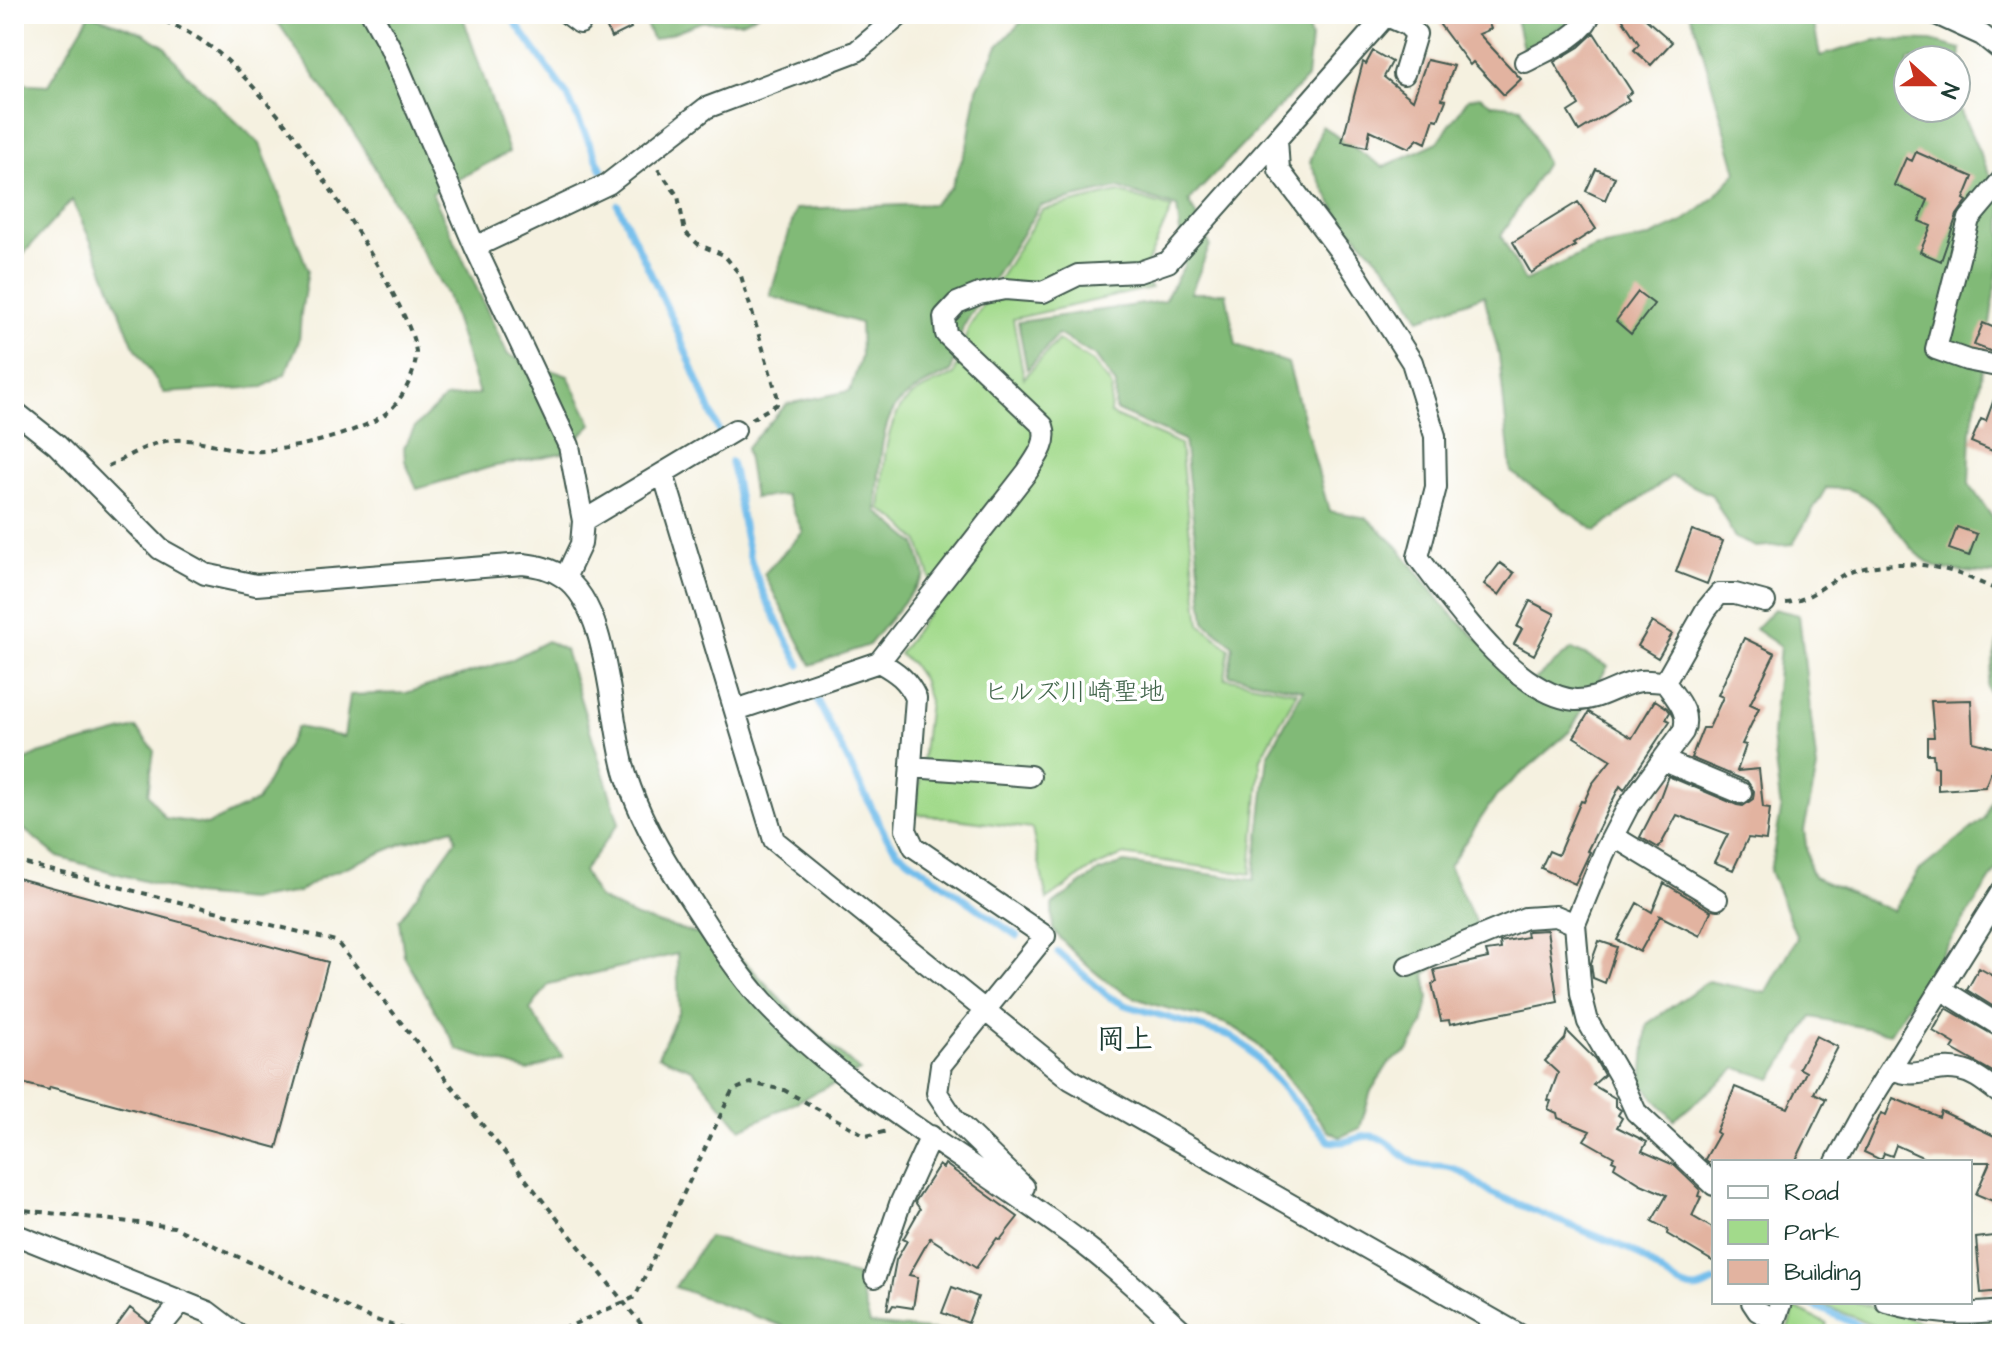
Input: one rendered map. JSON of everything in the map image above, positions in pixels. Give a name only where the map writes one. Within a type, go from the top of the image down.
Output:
[{"type":"street","points":[[372,14],[390,47],[475,247],[569,446],[583,521],[581,544],[565,578]]},
{"type":"street","points":[[475,247],[608,184],[706,108],[857,51],[901,14]]},
{"type":"street","points":[[1525,62],[1572,35],[1588,21],[1590,14]]},
{"type":"street","points":[[1936,14],[1982,35],[2002,51]]},
{"type":"street","points":[[736,710],[879,662],[1027,472],[1042,448],[1046,435],[1043,426],[946,334],[944,317],[957,303],[979,294],[1005,289],[1043,292],[1078,275],[1139,272],[1168,262],[1387,15],[1407,25],[1416,34],[1404,74]]},
{"type":"street","points":[[1277,139],[1279,170],[1348,262],[1412,362],[1435,436],[1436,487],[1418,557],[1467,622],[1494,651],[1544,689],[1574,700],[1587,699],[1640,681],[1665,682]]},
{"type":"street","points":[[2002,180],[1969,219],[1936,349],[1967,360],[2002,367]]},
{"type":"street","points":[[14,411],[57,445],[160,549],[205,574],[256,585],[523,564],[546,567],[565,578],[592,615],[625,772],[646,825],[666,863],[762,1000],[828,1060],[1091,1250],[1186,1334]]},
{"type":"street","points":[[583,521],[735,430]]},
{"type":"street","points":[[663,473],[774,840],[1070,1079],[1518,1334]]},
{"type":"street","points":[[1665,682],[1706,610],[1719,594],[1735,594],[1765,602]]},
{"type":"street","points":[[879,662],[910,684],[916,698],[906,830],[914,847],[1045,936],[941,1065],[937,1093],[954,1119],[1024,1187],[1017,1198]]},
{"type":"street","points":[[1665,682],[1686,713],[1686,724],[1628,807],[1575,924],[1581,994],[1588,1022],[1636,1112],[1712,1183]]},
{"type":"street","points":[[1662,760],[1741,793]]},
{"type":"street","points":[[912,767],[1030,776]]},
{"type":"street","points":[[1613,836],[1717,899]]},
{"type":"street","points":[[1837,1160],[2002,892]]},
{"type":"street","points":[[1408,966],[1525,918],[1556,916],[1575,924]]},
{"type":"street","points":[[1941,989],[2002,1027]]},
{"type":"street","points":[[1891,1068],[1904,1075],[1956,1069],[1979,1077],[2002,1095]]},
{"type":"street","points":[[875,1277],[900,1204],[931,1136]]},
{"type":"street","points":[[14,1234],[208,1312],[237,1334]]},
{"type":"street","points":[[155,1334],[182,1301]]},
{"type":"street","points":[[1753,1304],[1758,1311],[1775,1319]]},
{"type":"street","points":[[1893,1304],[1925,1313],[1952,1315],[2002,1311]]},
{"type":"path","points":[[87,475],[145,447],[174,440],[206,442],[245,451],[276,452],[366,426],[391,410],[408,385],[417,355],[406,317],[361,239],[292,133],[217,52],[180,27],[146,14]]},
{"type":"path","points":[[644,155],[664,175],[678,196],[685,232],[699,245],[724,255],[741,276],[777,395],[777,404],[735,430]]},
{"type":"path","points":[[1765,602],[1790,603],[1810,597],[1842,576],[1861,568],[1904,565],[1938,567],[2002,592]]},
{"type":"path","points":[[14,861],[336,941],[649,1334]]},
{"type":"path","points":[[552,1334],[635,1297],[732,1091],[750,1083],[784,1090],[866,1136],[886,1133],[907,1119]]},
{"type":"path","points":[[14,1209],[174,1227],[370,1318],[418,1334]]},
{"type":"green space","points":[[90,14],[142,33],[164,46],[187,75],[260,144],[308,270],[299,341],[285,374],[263,387],[164,393],[133,344],[72,200],[15,263],[14,279],[14,83],[48,85]]},
{"type":"green space","points":[[261,14],[462,14],[509,152],[432,193],[508,355],[568,376],[592,424],[562,453],[491,467],[417,489],[405,461],[404,448],[415,427],[445,398],[479,394],[447,295],[360,142],[279,24]]},
{"type":"green space","points":[[641,14],[759,14],[741,22],[701,22],[653,40]]},
{"type":"green space","points":[[1029,14],[1304,14],[1311,38],[1307,78],[1189,201],[1210,245],[1191,293],[1226,293],[1236,345],[1288,363],[1329,511],[1367,518],[1397,546],[1449,612],[1527,686],[1572,649],[1608,666],[1570,731],[1496,796],[1449,866],[1481,934],[1425,974],[1429,998],[1423,1025],[1408,1051],[1389,1063],[1371,1091],[1360,1128],[1340,1137],[1328,1131],[1284,1074],[1246,1035],[1223,1023],[1155,1005],[1118,989],[1083,962],[1053,930],[1052,905],[1098,872],[1124,863],[1254,880],[1268,756],[1303,690],[1229,675],[1233,645],[1205,622],[1184,440],[1115,410],[1116,385],[1096,357],[1058,334],[1027,370],[1018,322],[1164,301],[1184,266],[1177,207],[1118,188],[1040,206],[963,327],[951,372],[912,392],[893,410],[881,453],[877,511],[916,544],[925,576],[869,645],[811,665],[764,574],[803,532],[786,495],[754,498],[746,448],[787,404],[850,391],[861,357],[860,323],[770,296],[796,209],[933,204],[951,187],[967,147],[977,89],[998,46]]},
{"type":"green space","points":[[1515,14],[1571,14],[1567,23],[1523,49]]},
{"type":"green space","points":[[1689,14],[1812,14],[1820,56],[1875,40],[1942,44],[1892,44],[1892,124],[1966,124],[2002,202],[2002,238],[1971,431],[1969,484],[2002,531],[2002,575],[1947,570],[1927,562],[1876,505],[1865,496],[1845,489],[1826,488],[1793,544],[1756,547],[1735,538],[1712,495],[1672,476],[1596,531],[1511,472],[1499,355],[1484,295],[1420,319],[1398,280],[1341,219],[1310,163],[1322,126],[1383,167],[1438,142],[1468,99],[1480,96],[1492,104],[1521,107],[1546,163],[1501,236],[1525,281],[1594,248],[1648,238],[1683,222],[1714,198],[1737,172],[1697,32]]},
{"type":"green space","name":"ヒルズ川崎聖地","points":[[1118,192],[1172,208],[1141,277],[1151,288],[1013,319],[1024,378],[1058,340],[1093,362],[1112,387],[1110,414],[1180,444],[1200,624],[1229,648],[1225,678],[1297,692],[1261,758],[1251,874],[1123,855],[1091,869],[1047,900],[1032,829],[916,814],[929,701],[922,679],[911,663],[899,654],[937,600],[919,542],[898,521],[880,509],[883,470],[890,431],[901,407],[918,392],[954,375],[968,329],[1042,210]]},
{"type":"green space","points":[[1774,609],[1799,615],[1817,769],[1804,830],[1813,877],[1893,911],[1919,871],[1985,818],[2002,773],[2002,862],[1890,1033],[1812,1017],[1772,1079],[1737,1068],[1674,1120],[1642,1084],[1647,1024],[1708,981],[1766,993],[1797,938],[1770,871],[1781,811],[1772,736],[1780,646],[1755,629]]},
{"type":"green space","points":[[2002,624],[2002,720],[1987,687]]},
{"type":"green space","points":[[547,641],[565,650],[619,823],[583,871],[598,898],[636,917],[708,937],[747,964],[791,1010],[860,1071],[741,1129],[692,1069],[658,1056],[679,1011],[677,954],[549,984],[530,1010],[563,1057],[528,1071],[458,1050],[404,956],[399,920],[456,840],[453,828],[404,843],[320,878],[299,892],[249,900],[194,895],[58,857],[14,819],[14,766],[38,754],[136,728],[154,750],[148,794],[165,818],[207,825],[257,801],[297,727],[344,737],[350,695],[406,693],[511,660]]},
{"type":"green space","points":[[708,1237],[856,1275],[870,1324],[966,1334],[796,1334],[796,1331],[675,1287]]},
{"type":"green space","points":[[1820,1304],[1863,1304],[1922,1322],[1952,1325],[2002,1321],[2002,1334],[1956,1334],[1943,1329],[1889,1331]]},
{"type":"green space","points":[[1795,1308],[1827,1324],[1823,1334],[1786,1334]]},
{"type":"building","points":[[601,14],[624,14],[631,28],[611,38]]},
{"type":"building","points":[[1447,14],[1485,14],[1491,29],[1479,34],[1521,79],[1504,95],[1473,62],[1470,65],[1440,25]]},
{"type":"building","points":[[1619,14],[1640,14],[1672,42],[1651,65],[1634,50],[1639,44]]},
{"type":"building","points":[[1594,33],[1632,92],[1626,96],[1629,100],[1579,131],[1568,112],[1579,105],[1554,62],[1579,47]]},
{"type":"building","points":[[1373,51],[1392,62],[1384,77],[1413,100],[1427,60],[1454,66],[1442,99],[1446,100],[1438,120],[1434,119],[1426,143],[1418,139],[1409,148],[1370,130],[1367,147],[1342,142],[1363,62],[1366,64]]},
{"type":"building","points":[[1916,152],[1973,177],[1964,199],[1967,201],[1957,215],[1941,261],[1920,252],[1931,226],[1919,221],[1928,200],[1894,185],[1906,158],[1912,161]]},
{"type":"building","points":[[1596,169],[1615,177],[1605,200],[1586,191]]},
{"type":"building","points":[[1578,202],[1596,229],[1531,273],[1513,242]]},
{"type":"building","points":[[1638,292],[1654,304],[1631,334],[1616,321]]},
{"type":"building","points":[[1983,323],[2002,331],[1993,352],[1974,345]]},
{"type":"building","points":[[2000,383],[2002,455],[1971,442],[1981,419],[1986,421]]},
{"type":"building","points":[[1957,527],[1977,534],[1969,556],[1949,549]]},
{"type":"building","points":[[1692,530],[1723,541],[1707,584],[1676,572]]},
{"type":"building","points":[[1500,563],[1514,573],[1499,595],[1484,584]]},
{"type":"building","points":[[1530,601],[1555,614],[1534,655],[1514,644],[1522,629],[1517,627]]},
{"type":"building","points":[[1652,622],[1672,634],[1658,658],[1638,646]]},
{"type":"building","points":[[1744,638],[1775,653],[1750,704],[1759,708],[1742,744],[1746,745],[1737,771],[1759,769],[1763,807],[1770,808],[1766,840],[1748,838],[1733,870],[1714,862],[1728,834],[1677,815],[1659,848],[1640,837],[1668,776],[1737,805],[1743,806],[1753,799],[1754,791],[1747,781],[1691,758],[1703,728],[1709,728],[1723,697],[1718,695]]},
{"type":"building","points":[[1655,700],[1670,712],[1666,719],[1670,721],[1624,790],[1620,786],[1587,851],[1590,852],[1575,884],[1541,868],[1549,851],[1558,855],[1581,801],[1584,802],[1592,784],[1611,760],[1574,737],[1589,712],[1632,738]]},
{"type":"building","points":[[1971,700],[1973,742],[2000,749],[1985,787],[1938,790],[1938,767],[1934,766],[1933,754],[1927,754],[1927,737],[1934,737],[1931,701]]},
{"type":"building","points":[[14,877],[328,962],[277,1148],[50,1087],[49,1090],[14,1081]]},
{"type":"building","points":[[1664,883],[1711,911],[1700,936],[1660,916],[1640,952],[1617,940],[1637,903],[1652,912]]},
{"type":"building","points":[[1547,930],[1558,1002],[1450,1024],[1449,1020],[1441,1021],[1432,984],[1437,982],[1434,970],[1488,958],[1486,951],[1501,949],[1500,942],[1527,937],[1528,931]]},
{"type":"building","points":[[1599,941],[1617,947],[1605,983],[1593,978],[1591,963]]},
{"type":"building","points":[[1979,968],[2002,981],[2002,1012],[1967,990]]},
{"type":"building","points":[[1946,1008],[2002,1040],[2002,1077],[1952,1049],[1955,1044],[1933,1031]]},
{"type":"building","points":[[1567,1031],[1595,1059],[1604,1075],[1593,1085],[1615,1098],[1615,1106],[1621,1110],[1618,1115],[1622,1118],[1617,1127],[1647,1142],[1642,1151],[1674,1165],[1700,1190],[1698,1196],[1701,1197],[1692,1216],[1712,1228],[1712,1261],[1667,1234],[1668,1230],[1652,1221],[1667,1195],[1641,1184],[1614,1167],[1614,1157],[1584,1140],[1590,1131],[1558,1118],[1557,1113],[1548,1109],[1551,1101],[1548,1100],[1558,1073],[1545,1061],[1565,1039]]},
{"type":"building","points":[[1816,1036],[1838,1047],[1814,1093],[1826,1099],[1796,1160],[1708,1162],[1705,1159],[1719,1134],[1716,1132],[1735,1087],[1788,1108],[1806,1072],[1799,1068]]},
{"type":"building","points":[[1893,1098],[1939,1117],[1941,1111],[2001,1139],[2002,1136],[2002,1186],[1995,1202],[1976,1194],[1990,1162],[1929,1160],[1896,1145],[1892,1156],[1884,1153],[1881,1160],[1864,1152],[1881,1113],[1886,1115]]},
{"type":"building","points":[[945,1164],[1018,1217],[1000,1240],[997,1238],[976,1268],[930,1238],[909,1275],[918,1277],[913,1308],[893,1305],[890,1310],[887,1309],[896,1260],[907,1241],[903,1239],[920,1209],[915,1202],[939,1165],[943,1168]]},
{"type":"building","points":[[2002,1235],[2002,1291],[1981,1293],[1976,1238]]},
{"type":"building","points":[[952,1287],[978,1297],[968,1323],[942,1313]]},
{"type":"building","points":[[130,1308],[148,1322],[142,1332],[111,1334]]},
{"type":"waterway","points":[[509,14],[567,95],[602,170]]},
{"type":"waterway","points":[[618,205],[671,316],[720,434]]},
{"type":"waterway","points":[[731,462],[753,568],[800,665]]},
{"type":"waterway","points":[[817,700],[886,836],[898,852],[1017,936]]},
{"type":"waterway","points":[[1058,952],[1109,997],[1125,1005],[1231,1036],[1248,1048],[1329,1141],[1377,1137],[1413,1162],[1455,1169],[1491,1193],[1631,1250],[1679,1284],[1695,1289],[1712,1283]]},
{"type":"waterway","points":[[1810,1304],[1878,1334]]},
{"type":"district","name":"岡上","points":[[1125,1038]]}]
